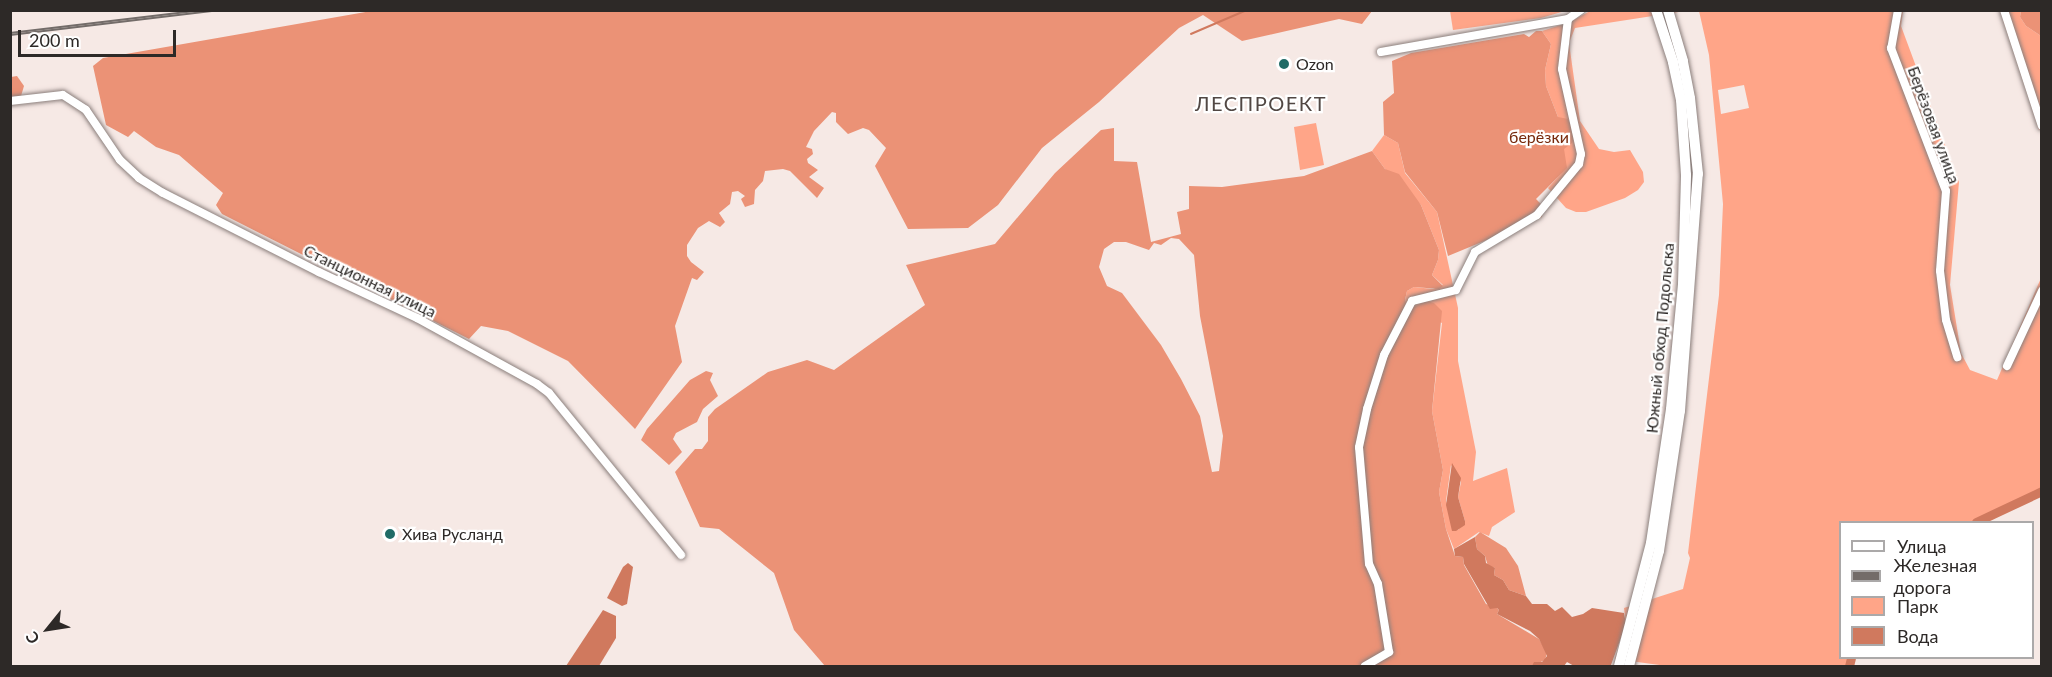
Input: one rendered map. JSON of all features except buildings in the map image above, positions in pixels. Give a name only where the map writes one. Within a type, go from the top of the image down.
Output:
[{"type":"main road","name":"Южный обход Подольска","points":[[1629,666],[1659,551],[1680,411],[1698,174],[1685,99],[1656,10]]},
{"type":"main road","name":"Южный обход Подольска","points":[[1619,666],[1651,543],[1671,409],[1683,284],[1686,175],[1683,61],[1668,10]]},
{"type":"street","points":[[1381,52],[1568,19],[1581,10]]},
{"type":"street","name":"Берёзовая улица","points":[[1898,10],[1891,48],[1946,191],[1940,271],[1946,320],[1957,357]]},
{"type":"street","points":[[2004,10],[2042,126]]},
{"type":"street","points":[[1365,666],[1389,652],[1378,584],[1369,564],[1359,447],[1367,409],[1384,355],[1412,301],[1456,290],[1475,252],[1484,244],[1537,215],[1579,164],[1581,154],[1562,69],[1568,19]]},
{"type":"street","name":"Станционная улица","points":[[10,101],[63,94],[86,110],[120,160],[139,178],[163,193],[319,272],[417,318],[537,384],[549,393],[681,555]]},
{"type":"street","points":[[2007,366],[2042,291]]},
{"type":"green space","points":[[377,10],[1372,11],[1362,24],[1339,19],[1242,41],[1203,15],[1179,28],[1099,102],[1042,148],[998,205],[968,228],[908,229],[875,166],[886,148],[869,130],[863,128],[848,134],[836,122],[836,113],[832,112],[814,131],[806,147],[812,149],[813,154],[807,159],[808,163],[818,170],[809,177],[824,188],[817,198],[790,171],[783,169],[765,171],[763,181],[755,190],[754,204],[745,207],[741,199],[745,196],[738,191],[732,192],[730,204],[719,213],[725,222],[720,227],[709,221],[698,228],[687,245],[687,256],[704,272],[697,280],[692,278],[675,326],[682,362],[635,429],[568,361],[508,331],[481,326],[469,339],[222,214],[216,205],[223,193],[179,155],[156,147],[134,131],[128,137],[106,125],[93,66],[103,58]]},
{"type":"green space","points":[[1450,11],[1565,11],[1541,18],[1453,30]]},
{"type":"green space","points":[[1590,11],[1685,11],[1575,28],[1569,43],[1580,121],[1599,149],[1614,152],[1630,150],[1643,172],[1644,182],[1638,190],[1625,198],[1586,212],[1576,212],[1566,208],[1548,188],[1566,168],[1558,117],[1546,86],[1545,70],[1551,44],[1542,31],[1570,22]]},
{"type":"green space","points":[[1699,11],[1903,11],[1901,26],[1959,182],[1950,285],[1961,353],[1970,370],[1997,380],[2041,278],[2041,491],[1978,521],[1839,521],[1839,659],[1851,659],[1849,666],[1667,666],[1615,659],[1626,624],[1624,608],[1683,589],[1690,558],[1688,553],[1719,295],[1723,204],[1709,55]],"holes":[[[1744,85],[1749,108],[1721,114],[1718,90]]]},
{"type":"green space","points":[[2000,11],[2021,11],[2020,17],[2026,26],[2041,36],[2042,129],[2039,130]]},
{"type":"green space","points":[[2021,11],[2041,11],[2041,36],[2026,26],[2020,17]]},
{"type":"green space","name":"берёзки","points":[[1536,31],[1542,31],[1551,44],[1545,70],[1546,86],[1558,117],[1568,119],[1576,133],[1572,143],[1564,149],[1567,168],[1536,199],[1543,206],[1542,217],[1448,256],[1437,212],[1405,172],[1398,143],[1384,135],[1383,102],[1394,93],[1392,61],[1411,53],[1524,34],[1529,37]]},
{"type":"green space","points":[[17,76],[24,86],[21,96],[11,97],[11,77]]},
{"type":"green space","points":[[1316,123],[1324,165],[1300,170],[1294,127]]},
{"type":"green space","points":[[1114,128],[1114,161],[1137,162],[1151,242],[1181,234],[1177,212],[1189,209],[1189,186],[1222,187],[1304,176],[1372,151],[1385,169],[1399,174],[1421,205],[1439,250],[1432,275],[1443,286],[1439,289],[1414,287],[1407,291],[1405,300],[1410,309],[1426,301],[1434,303],[1442,311],[1432,411],[1443,470],[1439,492],[1446,529],[1455,556],[1463,557],[1464,565],[1486,604],[1496,607],[1499,610],[1497,614],[1539,639],[1547,653],[1545,660],[1532,666],[825,666],[794,630],[774,573],[719,529],[700,527],[675,472],[695,449],[702,449],[708,441],[708,417],[715,409],[768,372],[807,360],[834,370],[925,305],[906,265],[995,244],[1055,173],[1101,130]],"holes":[[[1171,238],[1179,239],[1194,255],[1200,316],[1223,436],[1219,471],[1212,472],[1200,416],[1181,379],[1161,345],[1122,293],[1107,286],[1099,267],[1104,249],[1114,242],[1126,242],[1149,250],[1154,243],[1161,245]]]},
{"type":"green space","points":[[1384,135],[1398,143],[1405,173],[1437,212],[1458,308],[1458,361],[1476,452],[1473,481],[1507,468],[1515,512],[1492,527],[1489,536],[1479,532],[1454,549],[1446,529],[1439,492],[1443,470],[1432,411],[1442,323],[1410,309],[1405,300],[1407,291],[1414,287],[1433,289],[1443,285],[1432,275],[1439,250],[1421,205],[1385,169],[1372,151]],"holes":[[[1451,465],[1461,482],[1458,497],[1465,521],[1458,530],[1446,501]]]},
{"type":"green space","points":[[706,371],[713,373],[710,380],[718,396],[703,409],[697,422],[676,433],[673,439],[682,452],[669,465],[641,440],[647,429],[690,380]]},
{"type":"green space","points":[[1480,532],[1506,548],[1518,566],[1526,596],[1509,590],[1503,580],[1494,575],[1495,568],[1488,566],[1485,556],[1477,549],[1475,537]]},
{"type":"water","points":[[1452,463],[1461,478],[1458,497],[1465,521],[1465,525],[1456,531],[1452,531],[1446,505]]},
{"type":"water","points":[[1475,537],[1477,549],[1485,556],[1486,563],[1495,568],[1494,575],[1503,580],[1509,590],[1526,596],[1532,604],[1547,604],[1555,611],[1562,607],[1572,617],[1592,608],[1624,613],[1626,624],[1611,665],[1574,666],[1567,662],[1564,666],[1532,666],[1534,662],[1542,662],[1547,656],[1539,639],[1530,631],[1497,614],[1499,610],[1497,608],[1490,609],[1464,564],[1463,557],[1455,556],[1454,549]]},
{"type":"water","points":[[628,563],[633,567],[627,604],[622,606],[607,598],[623,567]]},
{"type":"water","points":[[603,610],[616,616],[616,638],[599,666],[566,666]]},
{"type":"waterway","points":[[1191,34],[1247,10]]},
{"type":"waterway","points":[[1978,521],[2042,491]]},
{"type":"waterway","points":[[1849,666],[1851,659]]},
{"type":"railway","points":[[10,34],[212,10]]},
{"type":"place","name":"Ozon","points":[[1284,64]]},
{"type":"place","name":"Хива Русланд","points":[[390,534]]},
{"type":"district","name":"ЛЕСПРОЕКТ","points":[[1261,103]]}]
